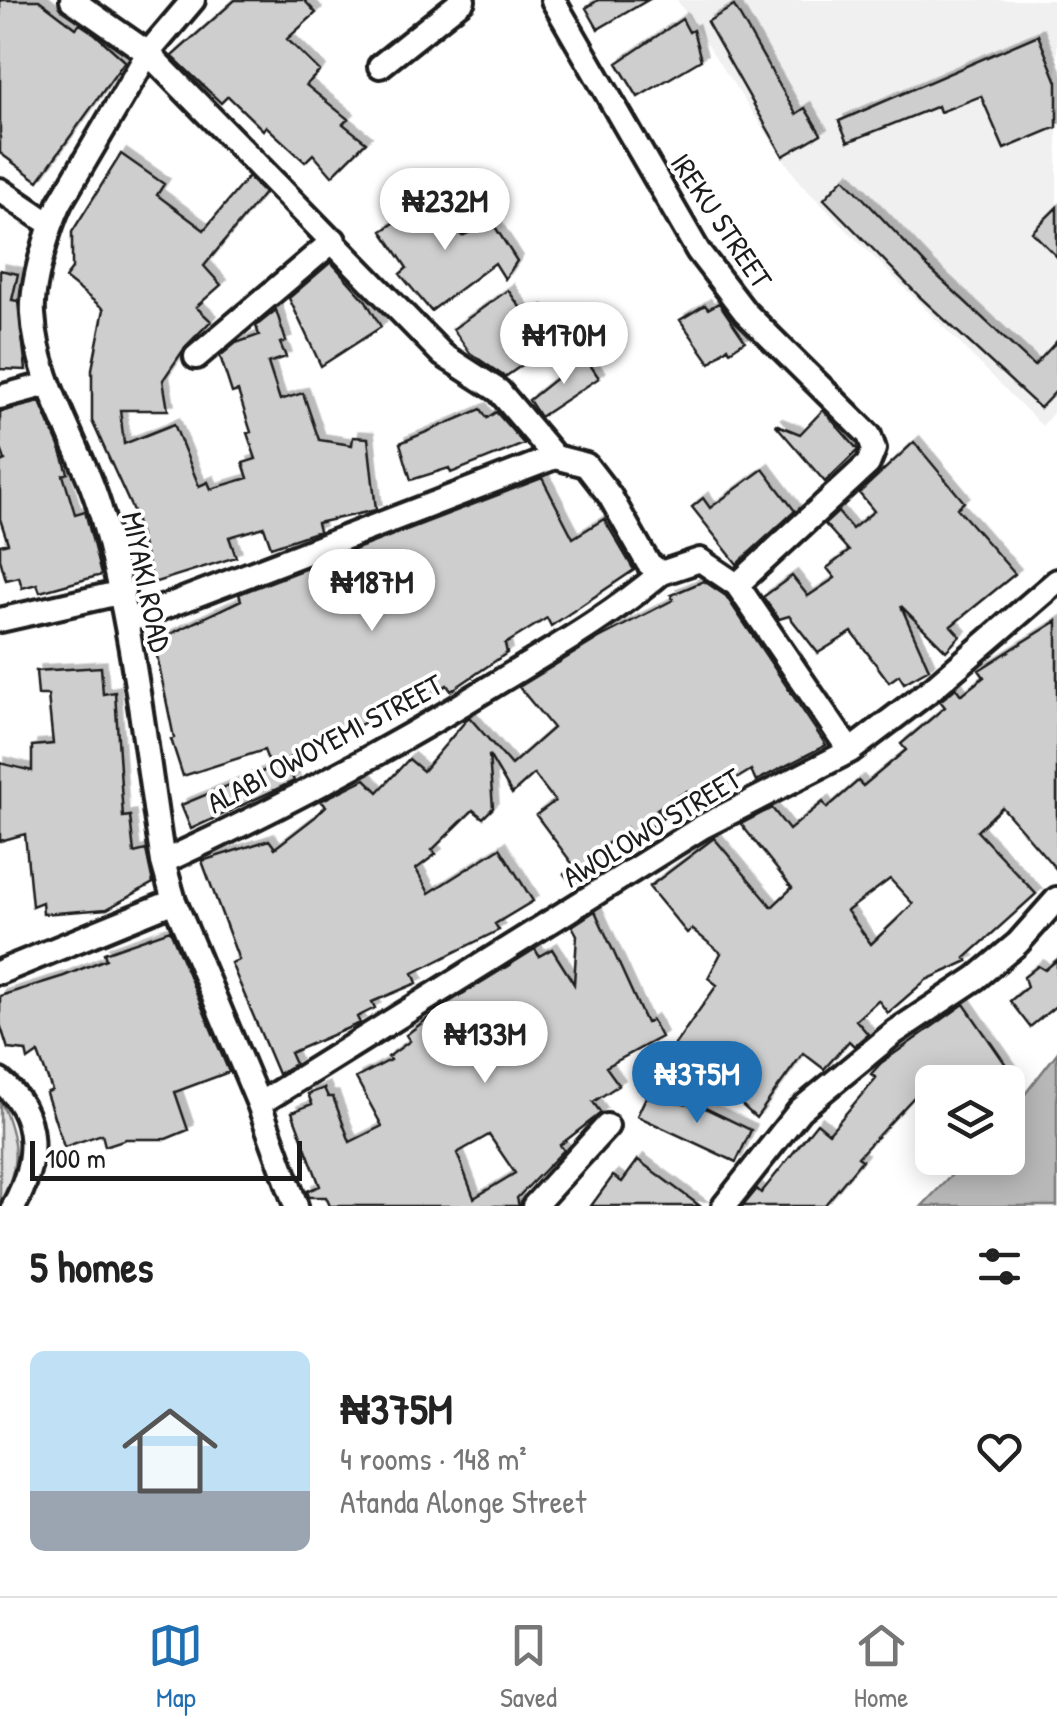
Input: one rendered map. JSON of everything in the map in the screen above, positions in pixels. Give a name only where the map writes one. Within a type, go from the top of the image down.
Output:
[{"type":"street","points":[[72,0],[148,53],[442,355],[500,392],[554,457]]},
{"type":"street","name":"MIYAKI ROAD","points":[[193,0],[148,53],[92,142],[50,224],[32,312],[48,384],[97,499],[123,592],[163,862],[174,901],[259,1104],[296,1206]]},
{"type":"street","points":[[380,66],[462,0]]},
{"type":"street","name":"IREKU STREET","points":[[553,0],[698,251],[746,312],[870,435],[874,449],[868,464],[737,586]]},
{"type":"street","points":[[0,190],[50,224]]},
{"type":"street","points":[[196,357],[334,240]]},
{"type":"street","points":[[0,396],[48,384]]},
{"type":"street","points":[[128,621],[554,457],[586,465],[610,496],[648,563],[661,573],[700,560],[737,586],[850,751]]},
{"type":"street","name":"ALABI OWOYEMI STREET","points":[[163,862],[282,807],[396,746],[614,613],[661,573]]},
{"type":"street","name":"AWOLOWO STREET","points":[[259,1104],[702,827],[850,751],[934,688],[1057,580]]},
{"type":"street","points":[[0,620],[123,592]]},
{"type":"street","points":[[724,1206],[800,1110],[895,1032],[976,978],[1018,943],[1057,899]]},
{"type":"street","points":[[0,972],[174,901]]},
{"type":"street","points":[[0,1081],[30,1121],[34,1156],[14,1206]]},
{"type":"street","points":[[534,1206],[607,1126]]},
{"type":"shaded area","points":[[677,0],[1057,0],[1057,408],[1042,426],[800,183]]},
{"type":"shaded area","points":[[1057,1053],[1057,1206],[922,1206],[952,1175],[1025,1175],[1025,1094]]},
{"type":"shaded area","points":[[0,1099],[15,1151],[12,1176],[0,1203]]},
{"type":"building","points":[[0,0],[39,0],[76,28],[80,24],[95,34],[125,61],[38,181],[0,153]]},
{"type":"building","points":[[235,0],[304,0],[316,13],[287,39],[320,71],[306,85],[348,119],[343,124],[366,142],[332,176],[313,154],[305,162],[266,126],[263,130],[228,96],[221,103],[172,56]]},
{"type":"building","points":[[598,0],[648,0],[598,29],[586,8]]},
{"type":"building","points":[[734,6],[796,114],[805,108],[821,134],[783,156],[707,22]]},
{"type":"building","points":[[682,19],[689,32],[693,30],[701,60],[638,97],[617,63]]},
{"type":"building","points":[[1038,35],[1057,82],[1057,127],[1004,149],[981,96],[940,112],[938,106],[848,142],[839,121]]},
{"type":"building","points":[[121,154],[164,184],[157,195],[204,230],[248,177],[264,193],[204,266],[221,285],[196,307],[211,321],[186,346],[163,380],[168,410],[120,410],[124,444],[174,424],[199,486],[208,482],[211,489],[248,478],[243,463],[256,459],[247,433],[251,432],[238,391],[232,393],[220,356],[236,343],[259,335],[256,326],[276,310],[286,341],[280,343],[286,357],[268,363],[280,400],[303,393],[319,440],[352,445],[353,437],[368,438],[376,510],[317,523],[319,531],[271,547],[264,527],[229,537],[236,557],[153,583],[133,511],[92,421],[92,369],[104,309],[65,278],[72,269],[72,232]]},
{"type":"building","points":[[844,178],[929,268],[1034,366],[1057,341],[1057,390],[1040,408],[920,297],[824,199]]},
{"type":"building","points":[[430,199],[444,221],[449,218],[462,236],[492,222],[517,261],[505,279],[495,263],[431,311],[400,274],[407,268],[382,231]]},
{"type":"building","points":[[1057,207],[1057,257],[1032,232]]},
{"type":"building","points":[[331,262],[366,301],[381,327],[321,366],[289,298]]},
{"type":"building","points":[[0,270],[18,274],[12,300],[18,301],[26,370],[0,369]]},
{"type":"building","points":[[508,290],[527,317],[537,310],[561,338],[505,377],[470,353],[453,329]]},
{"type":"building","points":[[719,303],[745,341],[730,351],[728,347],[710,363],[680,320],[705,305],[708,309]]},
{"type":"building","points":[[584,356],[599,378],[540,417],[529,400]]},
{"type":"building","points":[[40,402],[68,473],[63,475],[75,514],[85,511],[101,575],[40,592],[37,584],[22,588],[19,577],[6,580],[0,559],[0,545],[8,543],[0,519],[0,462],[5,460],[0,446],[0,412]]},
{"type":"building","points":[[481,409],[487,418],[496,412],[524,444],[451,473],[449,468],[411,480],[400,443]]},
{"type":"building","points":[[823,410],[858,450],[825,482],[775,424],[800,434]]},
{"type":"building","points":[[914,442],[964,502],[957,508],[1015,574],[951,626],[960,636],[946,651],[901,606],[929,669],[904,683],[899,675],[889,682],[852,632],[818,653],[789,616],[779,619],[763,597],[792,576],[808,596],[835,578],[827,568],[849,551],[825,524],[838,512],[852,529],[874,511],[859,493]]},
{"type":"building","points":[[763,469],[795,511],[737,564],[692,507],[703,498],[710,508]]},
{"type":"building","points":[[542,478],[573,538],[604,519],[634,570],[551,626],[547,618],[505,644],[507,653],[451,691],[447,685],[422,701],[419,695],[340,735],[336,727],[286,760],[294,781],[191,829],[181,805],[271,768],[264,750],[183,776],[171,739],[174,738],[156,651],[162,638],[241,600],[239,594]]},
{"type":"building","points":[[704,581],[726,596],[826,745],[756,781],[751,770],[695,804],[687,791],[657,809],[663,818],[635,839],[627,828],[588,859],[594,867],[573,885],[564,874],[574,866],[536,815],[555,801],[534,774],[512,794],[489,755],[493,808],[483,818],[473,810],[432,850],[436,854],[416,869],[429,893],[500,848],[533,901],[495,924],[499,930],[413,973],[417,983],[372,1002],[375,1008],[357,1017],[360,1023],[290,1053],[295,1064],[278,1074],[231,963],[239,960],[202,861],[269,840],[275,848],[326,806],[321,801],[365,779],[378,792],[409,759],[423,771],[469,717],[511,765],[553,728],[519,687],[599,638],[673,600],[671,595]]},
{"type":"building","points":[[1057,621],[1057,870],[1002,807],[977,831],[1036,894],[965,958],[968,961],[926,980],[888,1013],[878,1000],[856,1020],[868,1034],[854,1046],[849,1041],[824,1069],[803,1053],[756,1118],[693,1060],[682,1076],[661,1064],[717,985],[708,978],[721,953],[692,929],[687,933],[649,887],[714,838],[772,907],[792,888],[741,824],[772,808],[789,830],[823,802],[827,808],[858,781],[863,786],[906,750],[901,744],[945,707],[940,701],[956,688],[961,695],[984,677],[979,670]],"holes":[[[890,879],[913,904],[871,944],[847,911]]]},
{"type":"building","points":[[101,667],[103,694],[115,692],[123,817],[130,816],[134,853],[146,850],[153,883],[107,909],[43,914],[42,902],[32,906],[25,834],[0,841],[0,763],[32,771],[32,746],[53,744],[48,695],[38,695],[36,671]]},
{"type":"building","points":[[595,911],[646,1023],[652,1020],[661,1037],[606,1067],[619,1085],[593,1102],[601,1113],[560,1145],[564,1150],[517,1198],[519,1206],[330,1206],[326,1197],[309,1197],[307,1191],[320,1186],[292,1112],[312,1104],[308,1094],[324,1088],[328,1097],[333,1097],[350,1142],[382,1126],[356,1078],[390,1060],[388,1057],[410,1041],[406,1035],[448,1003],[535,949],[539,956],[552,949],[574,984],[577,935],[572,926]],"holes":[[[489,1135],[515,1173],[474,1198],[457,1153]]]},
{"type":"building","points":[[170,930],[229,1072],[175,1092],[188,1130],[166,1139],[126,1139],[105,1146],[102,1134],[64,1147],[46,1093],[52,1090],[38,1053],[28,1060],[26,1051],[8,1049],[0,1024],[0,996],[64,976],[106,959],[104,953]]},
{"type":"building","points":[[1057,960],[1057,1005],[1030,1027],[1010,1001],[1027,987],[1024,977],[1038,966],[1045,970]]},
{"type":"building","points":[[964,1004],[1006,1065],[915,1065],[915,1096],[858,1157],[862,1160],[824,1206],[743,1206],[757,1189],[761,1193],[817,1123],[829,1133],[876,1078],[871,1074]]},
{"type":"building","points":[[646,1097],[701,1106],[751,1130],[736,1162],[637,1116]]},
{"type":"building","points":[[638,1160],[700,1206],[591,1206],[613,1176],[622,1182]]}]
